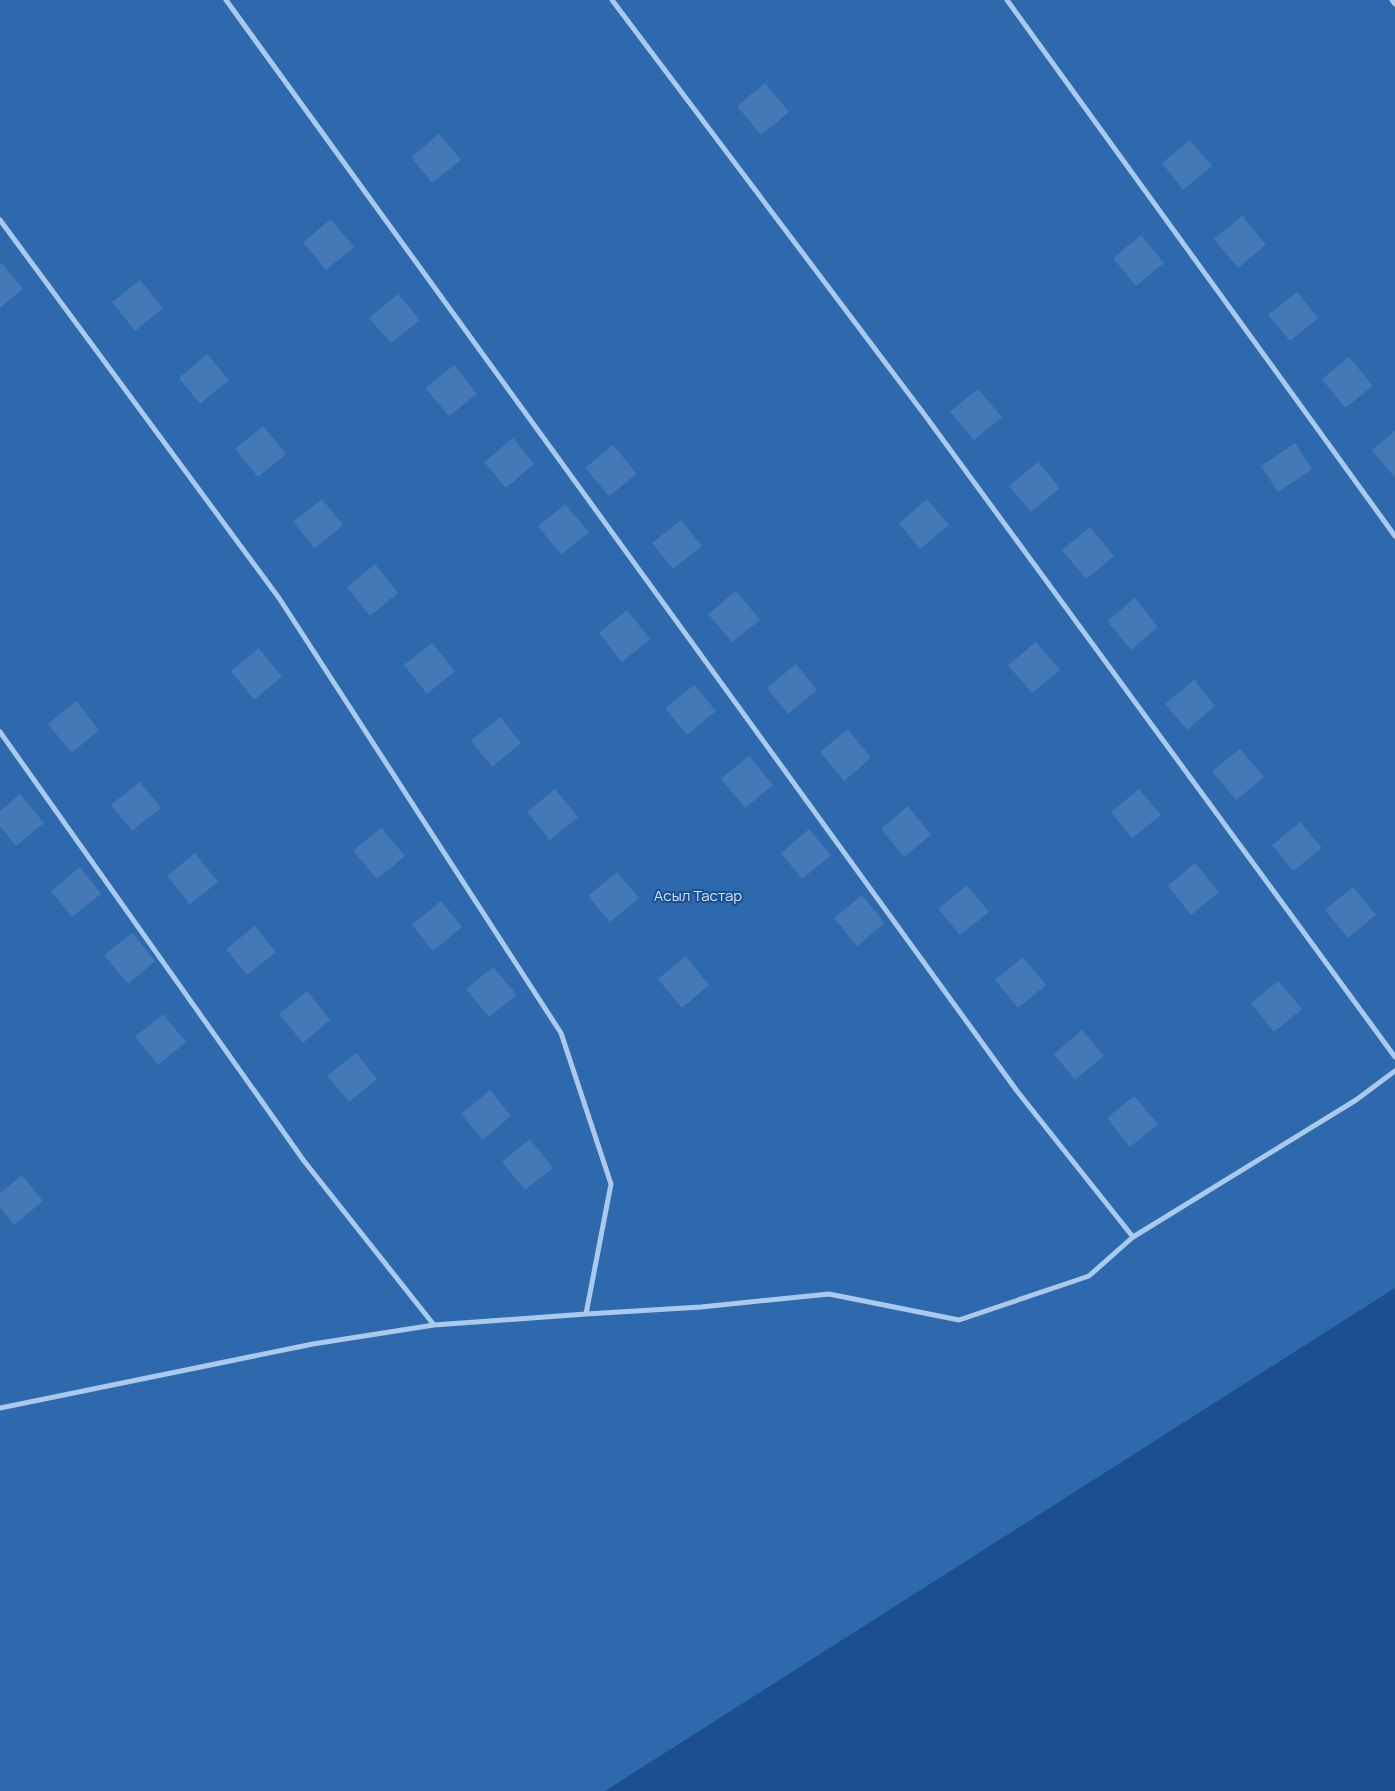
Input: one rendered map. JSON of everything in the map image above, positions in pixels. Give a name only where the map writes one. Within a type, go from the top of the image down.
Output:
[{"type":"street","points":[[226,0],[1017,1092],[1133,1237]]},
{"type":"street","points":[[612,0],[930,422],[1395,1057]]},
{"type":"street","points":[[1007,0],[1395,536]]},
{"type":"street","points":[[1392,0],[1395,4]]},
{"type":"street","points":[[0,220],[279,598],[561,1033],[610,1184],[586,1314]]},
{"type":"street","points":[[0,732],[304,1161],[434,1325]]},
{"type":"street","points":[[0,1408],[313,1344],[434,1325],[701,1307],[829,1294],[959,1320],[1089,1276],[1133,1237],[1356,1100],[1395,1071]]},
{"type":"green space","name":"Асыл Тастар","points":[[0,0],[1395,0],[1395,1288],[605,1791],[0,1791]]},
{"type":"building","points":[[765,83],[789,112],[761,135],[737,106]]},
{"type":"building","points":[[439,134],[461,160],[432,183],[411,157]]},
{"type":"building","points":[[1190,140],[1212,166],[1183,190],[1162,163]]},
{"type":"building","points":[[1242,216],[1266,245],[1238,268],[1214,239]]},
{"type":"building","points":[[331,219],[354,247],[326,270],[303,242]]},
{"type":"building","points":[[1141,235],[1164,263],[1136,286],[1113,258]]},
{"type":"building","points":[[2,263],[23,289],[0,308],[0,265]]},
{"type":"building","points":[[140,280],[163,308],[135,331],[112,302]]},
{"type":"building","points":[[1297,292],[1318,318],[1290,341],[1268,315]]},
{"type":"building","points":[[398,294],[420,320],[391,343],[369,318]]},
{"type":"building","points":[[207,354],[229,380],[200,404],[179,378]]},
{"type":"building","points":[[1349,357],[1373,386],[1345,408],[1322,379]]},
{"type":"building","points":[[454,365],[477,394],[449,416],[425,388]]},
{"type":"building","points":[[978,389],[1002,417],[974,440],[950,412]]},
{"type":"building","points":[[263,426],[286,454],[258,477],[235,449]]},
{"type":"building","points":[[1395,431],[1395,478],[1372,450]]},
{"type":"building","points":[[513,438],[534,464],[506,488],[484,462]]},
{"type":"building","points":[[1295,443],[1312,469],[1278,492],[1261,466]]},
{"type":"building","points":[[613,445],[637,474],[609,496],[585,468]]},
{"type":"building","points":[[1038,462],[1060,488],[1031,512],[1009,486]]},
{"type":"building","points":[[322,499],[343,525],[315,548],[293,522]]},
{"type":"building","points":[[927,499],[949,525],[920,549],[899,523]]},
{"type":"building","points":[[565,504],[589,532],[561,555],[538,526]]},
{"type":"building","points":[[681,520],[702,546],[673,569],[652,543]]},
{"type":"building","points":[[1090,527],[1114,556],[1086,579],[1062,550]]},
{"type":"building","points":[[375,564],[398,593],[370,616],[347,587]]},
{"type":"building","points":[[736,591],[760,620],[732,642],[708,614]]},
{"type":"building","points":[[1135,598],[1158,627],[1131,650],[1107,621]]},
{"type":"building","points":[[627,610],[650,639],[622,662],[599,633]]},
{"type":"building","points":[[1036,642],[1060,670],[1032,693],[1008,665]]},
{"type":"building","points":[[432,643],[455,671],[427,694],[404,665]]},
{"type":"building","points":[[259,648],[282,677],[254,700],[231,671]]},
{"type":"building","points":[[796,664],[817,690],[788,714],[767,688]]},
{"type":"building","points":[[1194,680],[1215,706],[1187,730],[1165,704]]},
{"type":"building","points":[[694,685],[716,711],[687,735],[665,708]]},
{"type":"building","points":[[76,701],[99,730],[72,753],[48,724]]},
{"type":"building","points":[[500,717],[521,743],[492,767],[471,741]]},
{"type":"building","points":[[848,729],[871,758],[844,781],[820,752]]},
{"type":"building","points":[[1240,749],[1264,777],[1236,800],[1212,771]]},
{"type":"building","points":[[749,756],[773,785],[745,808],[721,779]]},
{"type":"building","points":[[140,782],[161,808],[132,831],[111,805]]},
{"type":"building","points":[[555,789],[578,817],[550,840],[527,812]]},
{"type":"building","points":[[1139,789],[1161,815],[1132,838],[1111,812]]},
{"type":"building","points":[[20,794],[44,823],[16,846],[0,826],[0,811]]},
{"type":"building","points":[[908,806],[931,835],[904,857],[881,829]]},
{"type":"building","points":[[1300,822],[1322,848],[1293,871],[1272,845]]},
{"type":"building","points":[[381,828],[405,856],[377,879],[353,851]]},
{"type":"building","points":[[809,829],[831,855],[802,879],[781,853]]},
{"type":"building","points":[[195,853],[218,882],[190,904],[167,876]]},
{"type":"building","points":[[1195,863],[1219,892],[1191,915],[1168,886]]},
{"type":"building","points":[[80,867],[101,894],[72,917],[51,891]]},
{"type":"building","points":[[617,872],[639,898],[610,922],[588,896]]},
{"type":"building","points":[[967,885],[989,912],[960,935],[938,909]]},
{"type":"building","points":[[1353,887],[1376,915],[1348,938],[1325,910]]},
{"type":"building","points":[[862,895],[885,923],[857,946],[834,918]]},
{"type":"building","points":[[441,901],[462,927],[433,951],[412,925]]},
{"type":"building","points":[[255,926],[276,952],[247,975],[226,949]]},
{"type":"building","points":[[132,933],[155,961],[128,984],[104,955]]},
{"type":"building","points":[[686,956],[709,985],[682,1008],[658,979]]},
{"type":"building","points":[[1023,957],[1046,985],[1018,1008],[995,980]]},
{"type":"building","points":[[493,967],[517,995],[489,1017],[466,989]]},
{"type":"building","points":[[1278,981],[1302,1009],[1274,1032],[1251,1003]]},
{"type":"building","points":[[307,991],[330,1020],[303,1043],[279,1014]]},
{"type":"building","points":[[163,1014],[186,1042],[158,1065],[135,1037]]},
{"type":"building","points":[[1082,1030],[1104,1056],[1075,1080],[1054,1054]]},
{"type":"building","points":[[356,1053],[377,1079],[349,1102],[327,1076]]},
{"type":"building","points":[[490,1090],[511,1116],[483,1140],[461,1114]]},
{"type":"building","points":[[1134,1096],[1158,1124],[1130,1147],[1107,1118]]},
{"type":"building","points":[[530,1139],[553,1168],[525,1190],[502,1162]]},
{"type":"building","points":[[22,1175],[43,1201],[14,1225],[0,1207],[0,1193]]}]
